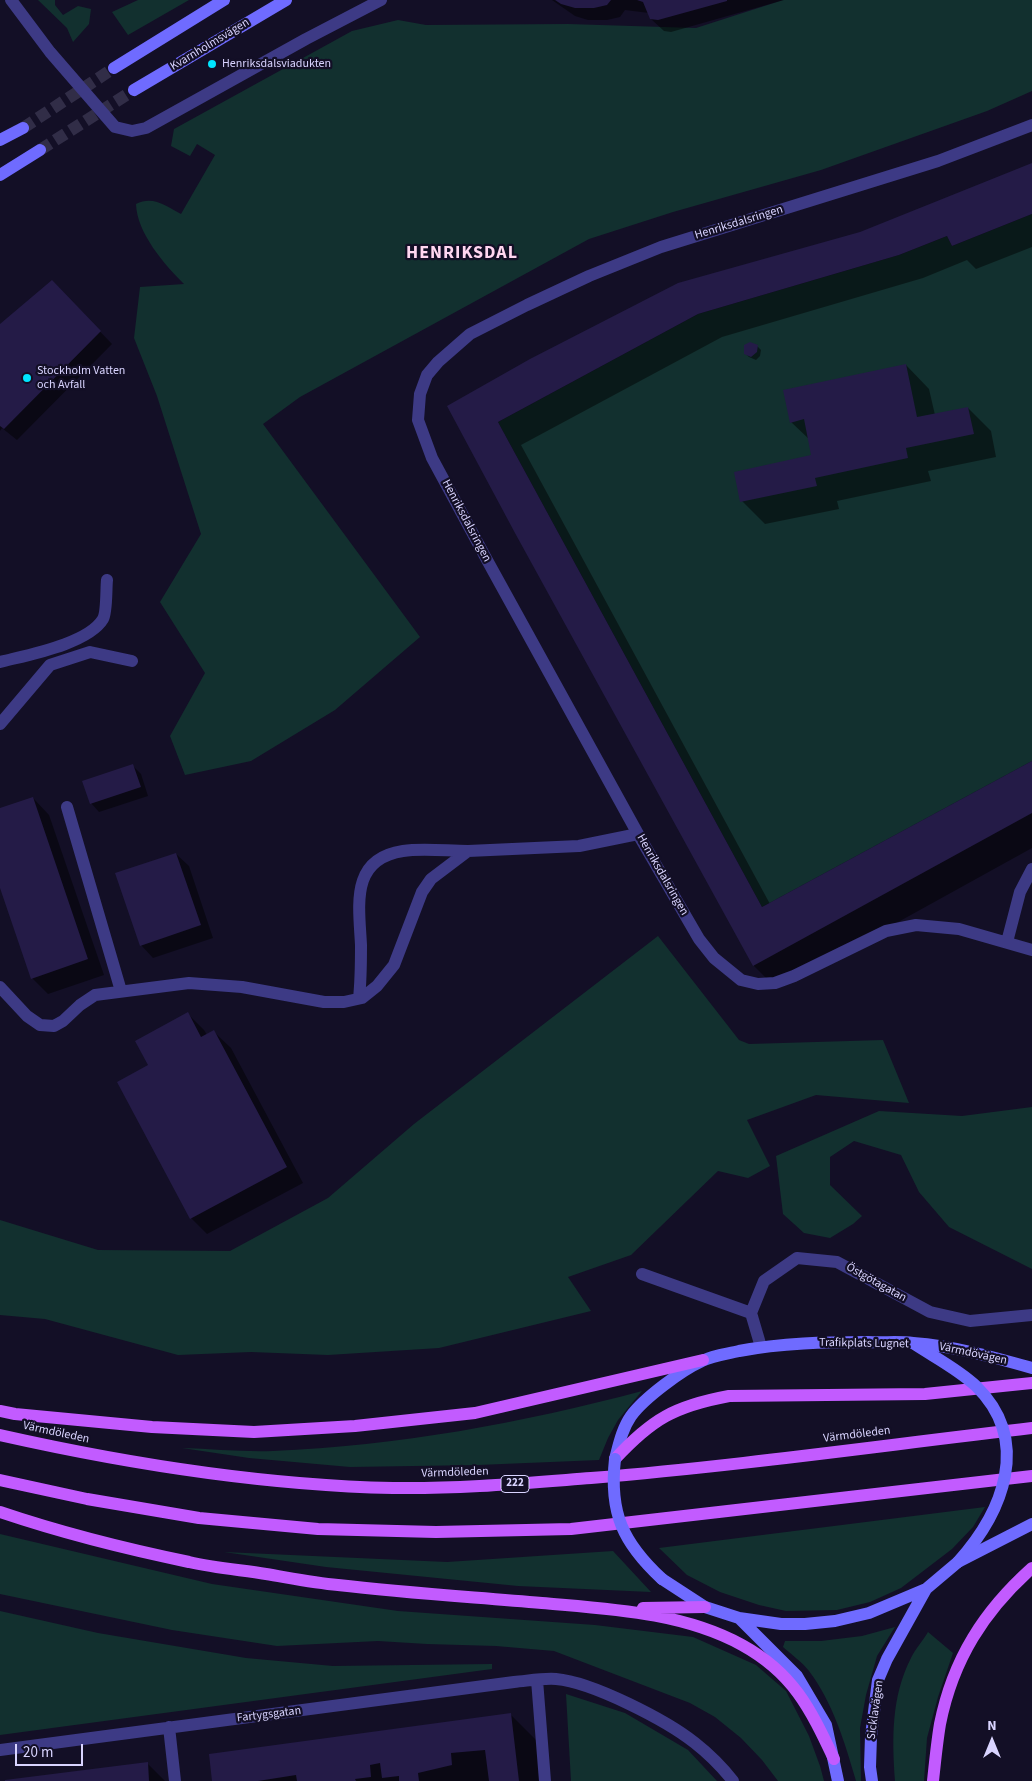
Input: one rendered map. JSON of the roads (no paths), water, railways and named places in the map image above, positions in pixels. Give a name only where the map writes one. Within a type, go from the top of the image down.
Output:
[{"type":"main road","points":[[114,68],[224,0]]},
{"type":"main road","name":"Kvarnholmsvägen","points":[[134,90],[286,0]]},
{"type":"main road","points":[[0,140],[23,128]]},
{"type":"main road","points":[[0,175],[40,150]]},
{"type":"main road","name":"Trafikplats Lugnet","points":[[841,1342],[913,1343],[976,1387],[998,1419],[1006,1447],[1005,1482],[993,1514],[973,1546],[958,1562],[926,1589],[869,1613],[834,1621],[781,1624],[740,1618],[705,1607],[662,1579],[630,1544],[624,1532],[615,1502],[615,1459],[620,1439],[632,1415],[677,1376],[703,1360],[761,1347],[841,1342]]},
{"type":"main road","name":"Värmdövägen","points":[[913,1343],[982,1354],[1032,1368]]},
{"type":"main road","points":[[0,1411],[152,1427],[254,1432],[355,1426],[475,1413],[703,1360]]},
{"type":"main road","points":[[615,1459],[631,1442],[669,1413],[698,1402],[729,1396],[926,1394],[1032,1383]]},
{"type":"main road","name":"Värmdöleden","points":[[0,1435],[69,1451],[221,1475],[322,1485],[394,1488],[476,1487],[650,1473],[1032,1428]]},
{"type":"main road","points":[[0,1480],[87,1500],[198,1518],[318,1529],[436,1532],[571,1529],[1032,1476]]},
{"type":"main road","points":[[0,1512],[100,1541],[191,1563],[337,1585],[588,1607],[656,1616],[684,1623],[714,1632],[742,1645],[772,1664],[794,1686],[813,1714],[834,1759]]},
{"type":"main road","points":[[958,1562],[1032,1524]]},
{"type":"main road","points":[[933,1781],[940,1725],[946,1698],[964,1652],[990,1610],[1032,1568]]},
{"type":"main road","name":"Sicklavägen","points":[[872,1781],[871,1736],[878,1680],[887,1659],[926,1589]]},
{"type":"main road","points":[[588,1607],[705,1607]]},
{"type":"main road","points":[[740,1618],[797,1676],[826,1725],[838,1781]]},
{"type":"street","points":[[11,0],[50,52],[114,127],[132,131],[146,128],[306,39],[381,0]]},
{"type":"street","name":"Henriksdalsringen","points":[[1032,126],[938,161],[661,247],[589,276],[470,334],[438,362],[428,375],[420,394],[418,420],[432,458],[638,834],[699,939],[714,958],[741,980],[758,984],[775,983],[886,930],[924,925],[959,929],[1032,950]]},
{"type":"street","points":[[0,662],[38,654],[90,633],[104,618],[107,580]]},
{"type":"street","points":[[0,724],[50,665],[90,652],[132,661]]},
{"type":"street","points":[[67,807],[121,991]]},
{"type":"street","points":[[359,998],[362,973],[358,900],[360,886],[366,872],[376,861],[403,851],[468,851],[579,846],[638,834]]},
{"type":"street","points":[[0,987],[27,1016],[40,1025],[54,1026],[64,1021],[80,1005],[95,995],[189,984],[242,987],[324,1002],[344,1002],[362,998],[377,986],[394,965],[422,892],[431,879],[468,851]]},
{"type":"street","points":[[1007,942],[1020,892],[1032,870]]},
{"type":"street","name":"Östgötagatan","points":[[751,1313],[764,1281],[797,1258],[837,1262],[930,1312],[970,1321],[1032,1315]]},
{"type":"street","points":[[642,1274],[751,1313],[761,1347]]},
{"type":"street","name":"Fartygsgatan","points":[[0,1750],[556,1679],[593,1689],[651,1715],[695,1742],[722,1767],[733,1781]]},
{"type":"street","points":[[537,1680],[545,1781]]},
{"type":"street","points":[[169,1727],[175,1781]]},
{"type":"tunnel","points":[[23,128],[114,68]]},
{"type":"tunnel","points":[[40,150],[134,90]]},
{"type":"place","name":"Henriksdalsviadukten","points":[[212,64]]},
{"type":"place","name":"Stockholm Vatten och Avfall","points":[[27,378]]},
{"type":"district","name":"HENRIKSDAL","points":[[462,254]]}]
